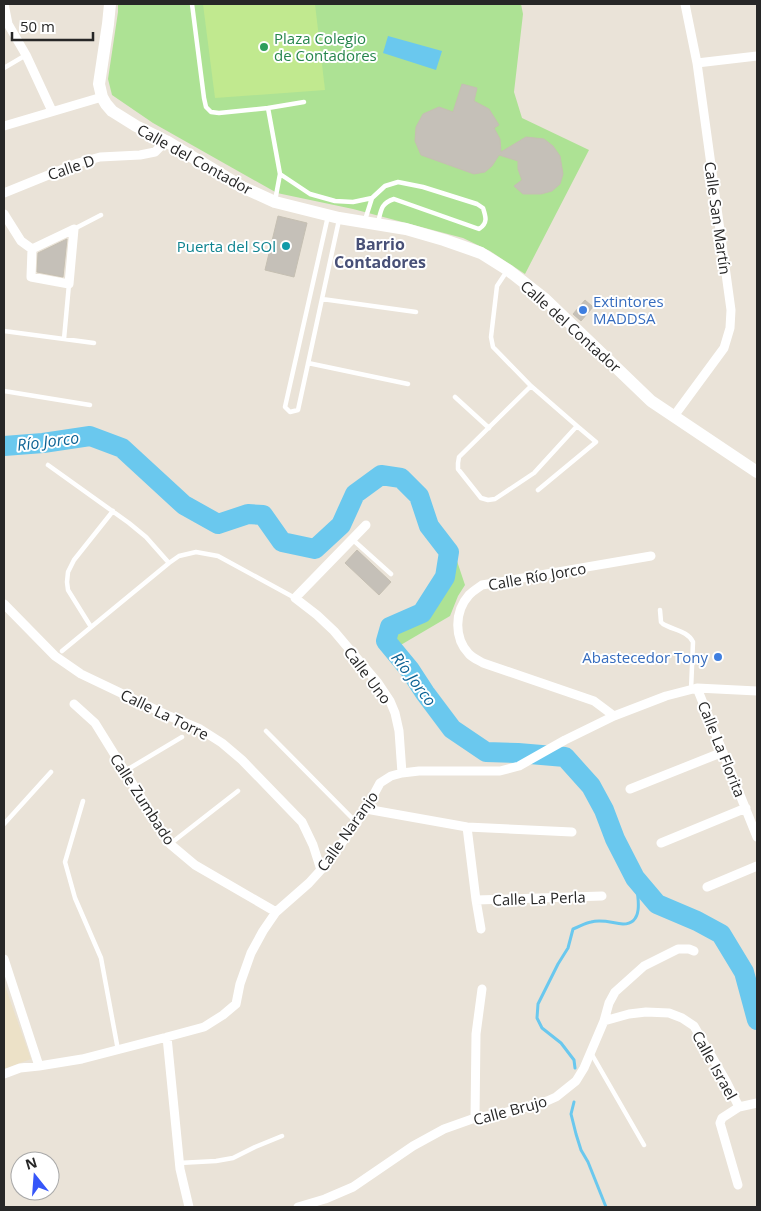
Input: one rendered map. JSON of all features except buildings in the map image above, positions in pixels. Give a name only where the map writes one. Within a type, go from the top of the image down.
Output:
[{"type":"street","points":[[4,4],[8,24],[26,55],[52,111]]},
{"type":"street","points":[[4,126],[102,97],[99,84],[110,4]]},
{"type":"street","name":"Calle San Martín","points":[[674,416],[724,348],[730,328],[731,310],[696,63],[685,4]]},
{"type":"street","points":[[696,63],[757,56]]},
{"type":"street","name":"Calle del Contador","points":[[102,97],[112,111],[136,126],[166,141],[242,187],[275,202],[334,216],[406,229],[481,253],[508,270],[545,299],[651,401],[757,472]]},
{"type":"street","name":"Calle D","points":[[4,193],[78,163],[100,157],[140,155],[154,152],[166,141]]},
{"type":"street","points":[[4,214],[21,240],[32,249]]},
{"type":"street","points":[[32,249],[74,229]]},
{"type":"street","points":[[32,249],[30,277],[69,284],[74,229]]},
{"type":"street","points":[[295,598],[366,525]]},
{"type":"street","name":"Calle Río Jorco","points":[[614,716],[594,701],[483,663],[470,655],[461,642],[458,619],[462,607],[469,596],[482,585],[651,556]]},
{"type":"street","name":"Calle Uno","points":[[295,598],[334,631],[378,683],[390,701],[399,731],[402,773]]},
{"type":"street","name":"Calle La Torre","points":[[4,604],[55,656],[81,674],[200,729],[222,742],[302,822],[313,845],[321,870]]},
{"type":"street","name":"Calle Naranjo","points":[[4,1074],[20,1068],[82,1059],[167,1037],[204,1027],[223,1015],[236,1004],[240,984],[251,953],[276,912],[309,883],[329,861],[366,809],[380,783],[391,776],[402,773],[437,770],[500,771],[519,766],[565,740],[614,716],[666,696],[694,689],[757,691]]},
{"type":"street","name":"Calle La Florita","points":[[694,689],[723,752],[757,837]]},
{"type":"street","name":"Calle Zumbado","points":[[74,704],[95,722],[170,844],[195,865],[276,912]]},
{"type":"street","points":[[630,789],[723,752]]},
{"type":"street","points":[[660,843],[746,808]]},
{"type":"street","points":[[366,809],[467,827],[572,832]]},
{"type":"street","points":[[467,827],[481,929]]},
{"type":"street","points":[[706,887],[757,866]]},
{"type":"street","name":"Calle La Perla","points":[[476,900],[602,896]]},
{"type":"street","name":"Calle Brujo","points":[[298,1207],[325,1199],[353,1187],[413,1146],[444,1129],[475,1118],[527,1107],[556,1097],[576,1081],[584,1068],[615,992],[644,966],[678,949],[694,951]]},
{"type":"street","points":[[4,959],[38,1066]]},
{"type":"street","points":[[475,1118],[476,1034],[482,989]]},
{"type":"street","name":"Calle Israel","points":[[604,1021],[629,1014],[646,1012],[669,1013],[682,1018],[694,1026],[739,1107]]},
{"type":"street","points":[[167,1037],[179,1163],[189,1207]]},
{"type":"street","points":[[738,1185],[720,1123],[722,1118],[739,1107],[757,1103]]},
{"type":"lane","points":[[192,4],[204,98],[206,107],[211,112],[219,113],[268,108],[304,102]]},
{"type":"lane","points":[[4,68],[26,55]]},
{"type":"lane","points":[[268,108],[280,174],[275,202]]},
{"type":"lane","points":[[280,174],[310,194],[334,201],[353,202],[372,198]]},
{"type":"lane","points":[[364,221],[372,198],[385,186],[398,182],[423,187],[477,204],[483,208],[486,222],[479,229],[394,199],[384,204],[378,224]]},
{"type":"lane","points":[[74,229],[102,215]]},
{"type":"lane","points":[[334,216],[322,299],[298,410],[290,412],[285,407],[334,216]]},
{"type":"lane","points":[[508,270],[497,286],[490,337],[493,347],[531,386],[596,442],[538,490]]},
{"type":"lane","points":[[64,339],[69,284]]},
{"type":"lane","points":[[322,299],[416,312]]},
{"type":"lane","points":[[4,332],[94,343]]},
{"type":"lane","points":[[308,363],[408,384]]},
{"type":"lane","points":[[531,386],[459,457],[458,469],[481,498],[495,500],[534,473],[577,426]]},
{"type":"lane","points":[[4,391],[90,405]]},
{"type":"lane","points":[[455,397],[489,428]]},
{"type":"lane","points":[[48,465],[146,537],[169,563]]},
{"type":"lane","points":[[91,627],[68,590],[68,572],[74,560],[113,511]]},
{"type":"lane","points":[[352,539],[391,574]]},
{"type":"lane","points":[[62,651],[169,563],[179,556],[196,552],[218,556],[295,598]]},
{"type":"lane","points":[[660,610],[661,622],[663,624],[692,638],[694,689]]},
{"type":"lane","points":[[266,731],[356,823]]},
{"type":"lane","points":[[125,771],[182,737]]},
{"type":"lane","points":[[4,824],[51,772]]},
{"type":"lane","points":[[170,844],[238,791]]},
{"type":"lane","points":[[83,801],[65,862],[75,898],[101,958],[118,1050]]},
{"type":"lane","points":[[590,1052],[644,1145]]},
{"type":"lane","points":[[179,1163],[233,1158],[282,1136]]},
{"type":"shaded area","points":[[4,983],[31,1059],[4,1069]]},
{"type":"green space","points":[[118,4],[521,4],[523,14],[514,92],[522,118],[589,150],[525,274],[490,251],[463,238],[353,209],[277,193],[153,123],[112,95],[108,79]]},
{"type":"green space","name":"Plaza Colegio de Contadores","points":[[203,4],[315,4],[325,90],[215,98]]},
{"type":"green space","points":[[454,552],[465,585],[458,596],[450,616],[399,646],[394,634],[395,629],[425,617],[449,577]]},
{"type":"water","points":[[388,36],[442,51],[436,70],[383,53]]},
{"type":"waterway","name":"Río Jorco","points":[[4,446],[43,443],[90,436],[122,448],[184,505],[218,524],[248,514],[263,515],[282,542],[315,549],[341,525],[355,494],[381,475],[401,478],[419,496],[429,526],[449,552],[445,577],[422,613],[390,627],[386,641],[410,670],[452,729],[486,752],[565,757],[591,786],[635,878],[657,904],[697,921],[721,934],[744,972],[757,1020]]},
{"type":"waterway","points":[[575,1068],[574,1060],[561,1043],[542,1028],[537,1018],[538,1004],[568,948],[573,929],[595,921],[623,924],[630,923],[635,919],[638,906],[635,878]]},
{"type":"waterway","points":[[574,1102],[571,1114],[576,1134],[606,1207]]},
{"type":"place","name":"Plaza Colegio de Contadores","points":[[264,47]]},
{"type":"place","name":"Puerta del SOl","points":[[286,246]]},
{"type":"place","name":"Extintores MADDSA","points":[[583,310]]},
{"type":"place","name":"Abastecedor Tony","points":[[718,657]]},
{"type":"district","name":"Barrio Contadores","points":[[380,253]]}]
